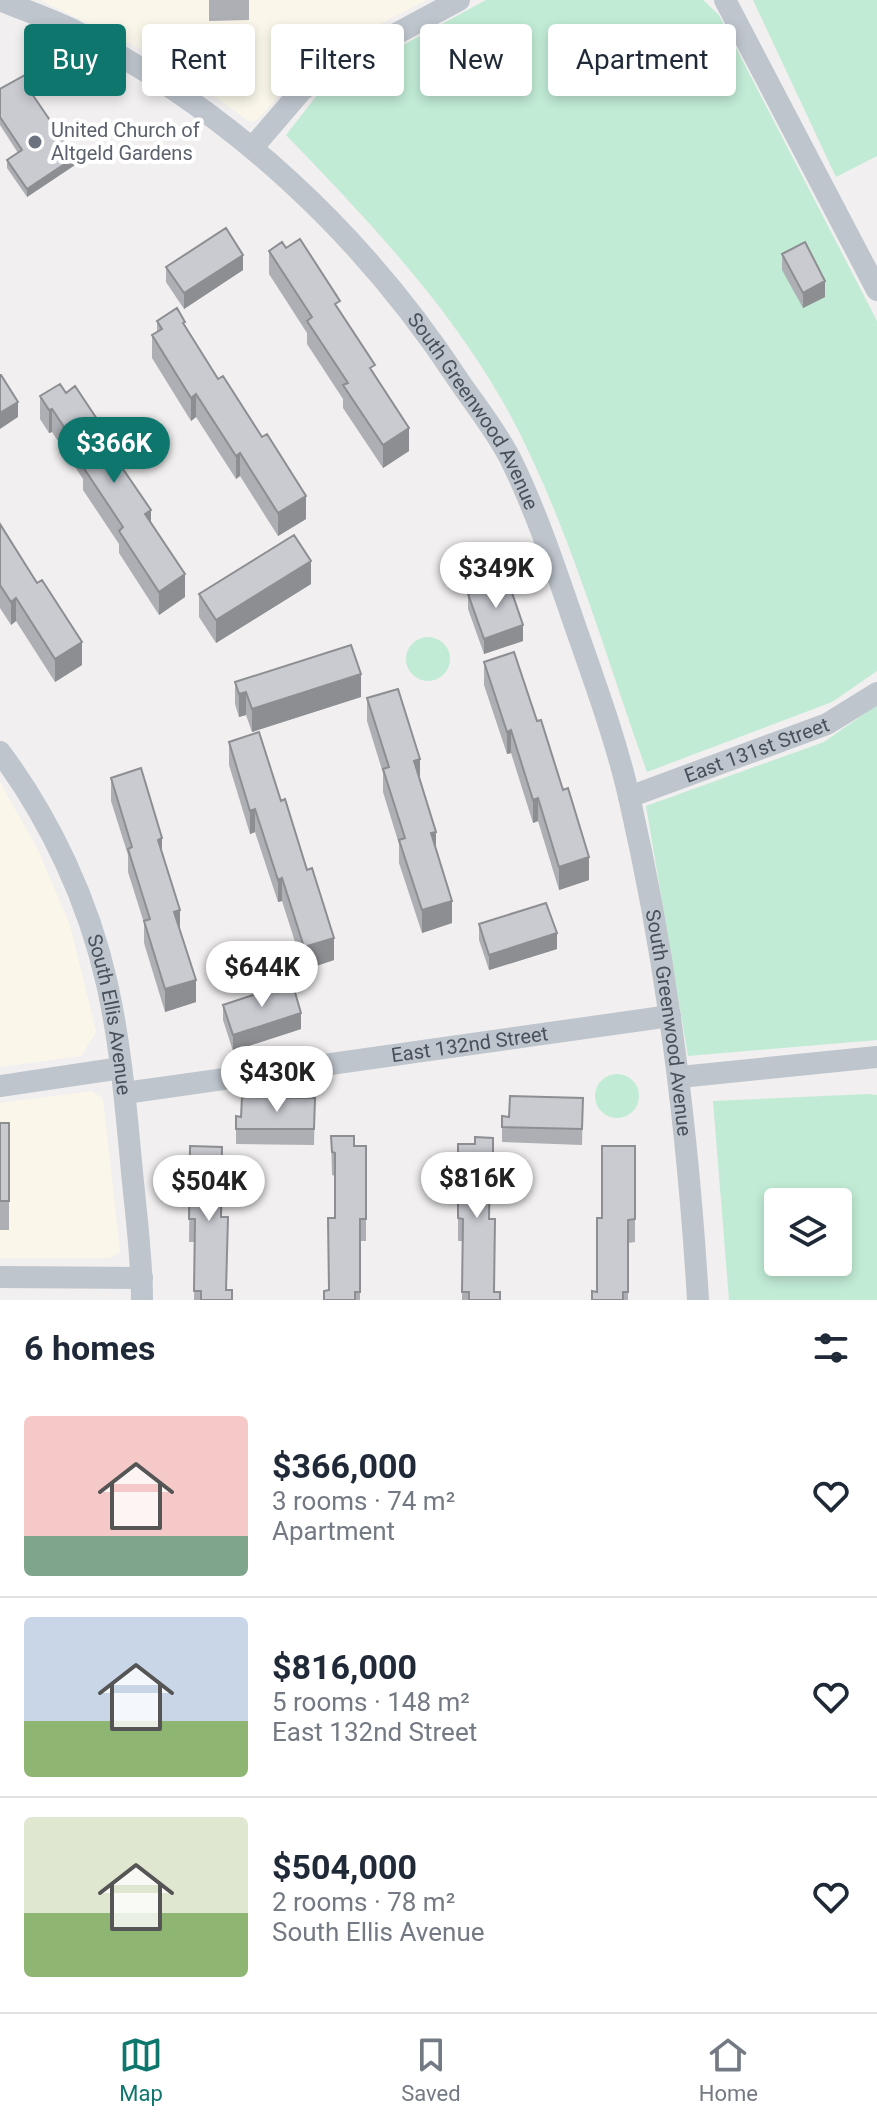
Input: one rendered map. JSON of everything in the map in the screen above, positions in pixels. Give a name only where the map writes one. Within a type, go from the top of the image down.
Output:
[{"type":"street","name":"South Greenwood Avenue","points":[[0,0],[71,29],[144,71],[201,107],[253,147],[336,224],[378,271],[440,352],[510,458],[572,616],[629,797],[655,920],[680,1077],[692,1195],[698,1300]]},
{"type":"street","points":[[253,147],[301,91],[323,73],[459,0]]},
{"type":"street","points":[[725,0],[877,290]]},
{"type":"street","name":"East 131st Street","points":[[629,797],[827,724],[877,693]]},
{"type":"street","name":"South Ellis Avenue","points":[[0,752],[55,844],[86,913],[107,983],[125,1093],[142,1289]]},
{"type":"street","name":"East 132nd Street","points":[[125,1093],[670,1016]]},
{"type":"street","points":[[680,1077],[877,1057]]},
{"type":"street","points":[[0,1086],[121,1068]]},
{"type":"street","points":[[0,1277],[142,1289]]},
{"type":"shaded area","points":[[40,0],[426,0],[380,24],[271,24],[271,96],[279,96],[257,120],[250,122],[214,96],[255,96],[255,24],[142,24],[142,49],[126,42],[126,24],[90,24]]},
{"type":"shaded area","points":[[0,782],[38,850],[70,925],[96,1032],[81,1056],[0,1067]]},
{"type":"shaded area","points":[[92,1091],[103,1099],[120,1252],[111,1258],[0,1258],[0,1103]]},
{"type":"green space","points":[[486,0],[703,0],[719,15],[724,24],[548,24],[548,96],[736,96],[736,48],[877,321],[877,671],[832,702],[647,772],[567,541],[507,409],[460,334],[406,265],[286,135],[316,96],[404,96],[404,45],[420,36],[420,96],[532,96],[532,24],[442,24]]},
{"type":"green space","points":[[753,0],[877,0],[877,156],[836,177]]},
{"type":"green space","points":[[428,637],[444,643],[450,659],[444,675],[428,681],[412,675],[406,659],[412,643]]},
{"type":"green space","points":[[877,705],[877,1040],[688,1056],[646,806],[824,742]]},
{"type":"green space","points":[[617,1074],[633,1080],[639,1096],[633,1112],[617,1118],[601,1112],[595,1096],[601,1080]]},
{"type":"green space","points":[[877,1095],[877,1300],[729,1300],[713,1101]]},
{"type":"building","name":"United Church of Altgeld Gardens","points":[[24,76],[24,96],[33,96],[75,157],[27,189],[7,160],[22,150],[0,117],[0,89]]},
{"type":"building","points":[[226,228],[243,255],[184,293],[166,267]]},
{"type":"building","points":[[300,239],[340,301],[335,304],[375,365],[370,368],[409,428],[383,445],[343,385],[348,383],[307,321],[312,317],[269,251],[282,242],[286,248]]},
{"type":"building","points":[[805,242],[825,281],[803,293],[782,254]]},
{"type":"building","points":[[177,308],[218,379],[223,376],[262,437],[267,434],[306,496],[278,513],[240,453],[236,456],[196,394],[191,398],[152,335],[162,329],[157,321]]},
{"type":"building","points":[[0,375],[18,402],[0,413]]},
{"type":"building","points":[[60,384],[66,393],[75,386],[115,446],[110,450],[151,510],[145,514],[185,574],[159,592],[119,531],[123,527],[83,467],[88,463],[40,396]]},
{"type":"building","points":[[0,524],[37,583],[42,580],[82,642],[55,659],[16,598],[11,602],[0,585]]},
{"type":"building","points":[[294,535],[311,561],[216,620],[199,594]]},
{"type":"building","points":[[508,581],[523,625],[484,639],[468,594]]},
{"type":"building","points":[[351,645],[361,674],[252,709],[246,692],[239,694],[235,682]]},
{"type":"building","points":[[514,652],[537,721],[541,720],[563,790],[568,788],[589,857],[559,867],[538,798],[533,800],[511,730],[507,732],[484,662]]},
{"type":"building","points":[[398,689],[420,759],[414,761],[436,832],[431,833],[452,901],[422,910],[399,840],[405,838],[383,769],[389,767],[367,698]]},
{"type":"building","points":[[259,732],[281,801],[285,799],[307,870],[312,868],[334,938],[304,947],[255,809],[250,811],[229,742]]},
{"type":"building","points":[[141,768],[162,838],[158,840],[180,910],[174,912],[196,980],[165,989],[144,921],[150,919],[128,849],[132,847],[111,778]]},
{"type":"building","points":[[546,903],[557,933],[489,955],[479,924]]},
{"type":"building","points":[[292,982],[301,1013],[233,1035],[223,1005]]},
{"type":"building","points":[[510,1096],[583,1098],[582,1129],[502,1127],[502,1116],[509,1117]]},
{"type":"building","points":[[242,1097],[315,1098],[314,1129],[236,1129],[236,1116],[241,1117]]},
{"type":"building","points":[[0,1123],[9,1123],[9,1201],[0,1201]]},
{"type":"building","points":[[331,1136],[354,1136],[354,1146],[366,1146],[366,1219],[360,1219],[360,1292],[355,1292],[355,1300],[324,1300],[324,1291],[329,1290],[328,1218],[335,1218],[335,1153],[332,1152]]},
{"type":"building","points":[[475,1137],[493,1138],[489,1219],[495,1219],[494,1292],[500,1292],[500,1300],[469,1300],[469,1292],[462,1292],[463,1219],[458,1218],[458,1144],[475,1144]]},
{"type":"building","points":[[190,1146],[222,1147],[221,1217],[228,1217],[226,1290],[232,1290],[232,1300],[201,1300],[201,1291],[194,1291],[195,1219],[189,1219]]},
{"type":"building","points":[[602,1146],[635,1146],[635,1219],[628,1220],[628,1292],[623,1292],[623,1300],[592,1300],[592,1291],[597,1292],[597,1218],[602,1218]]},
{"type":"place","name":"United Church of Altgeld Gardens","points":[[35,142]]}]
